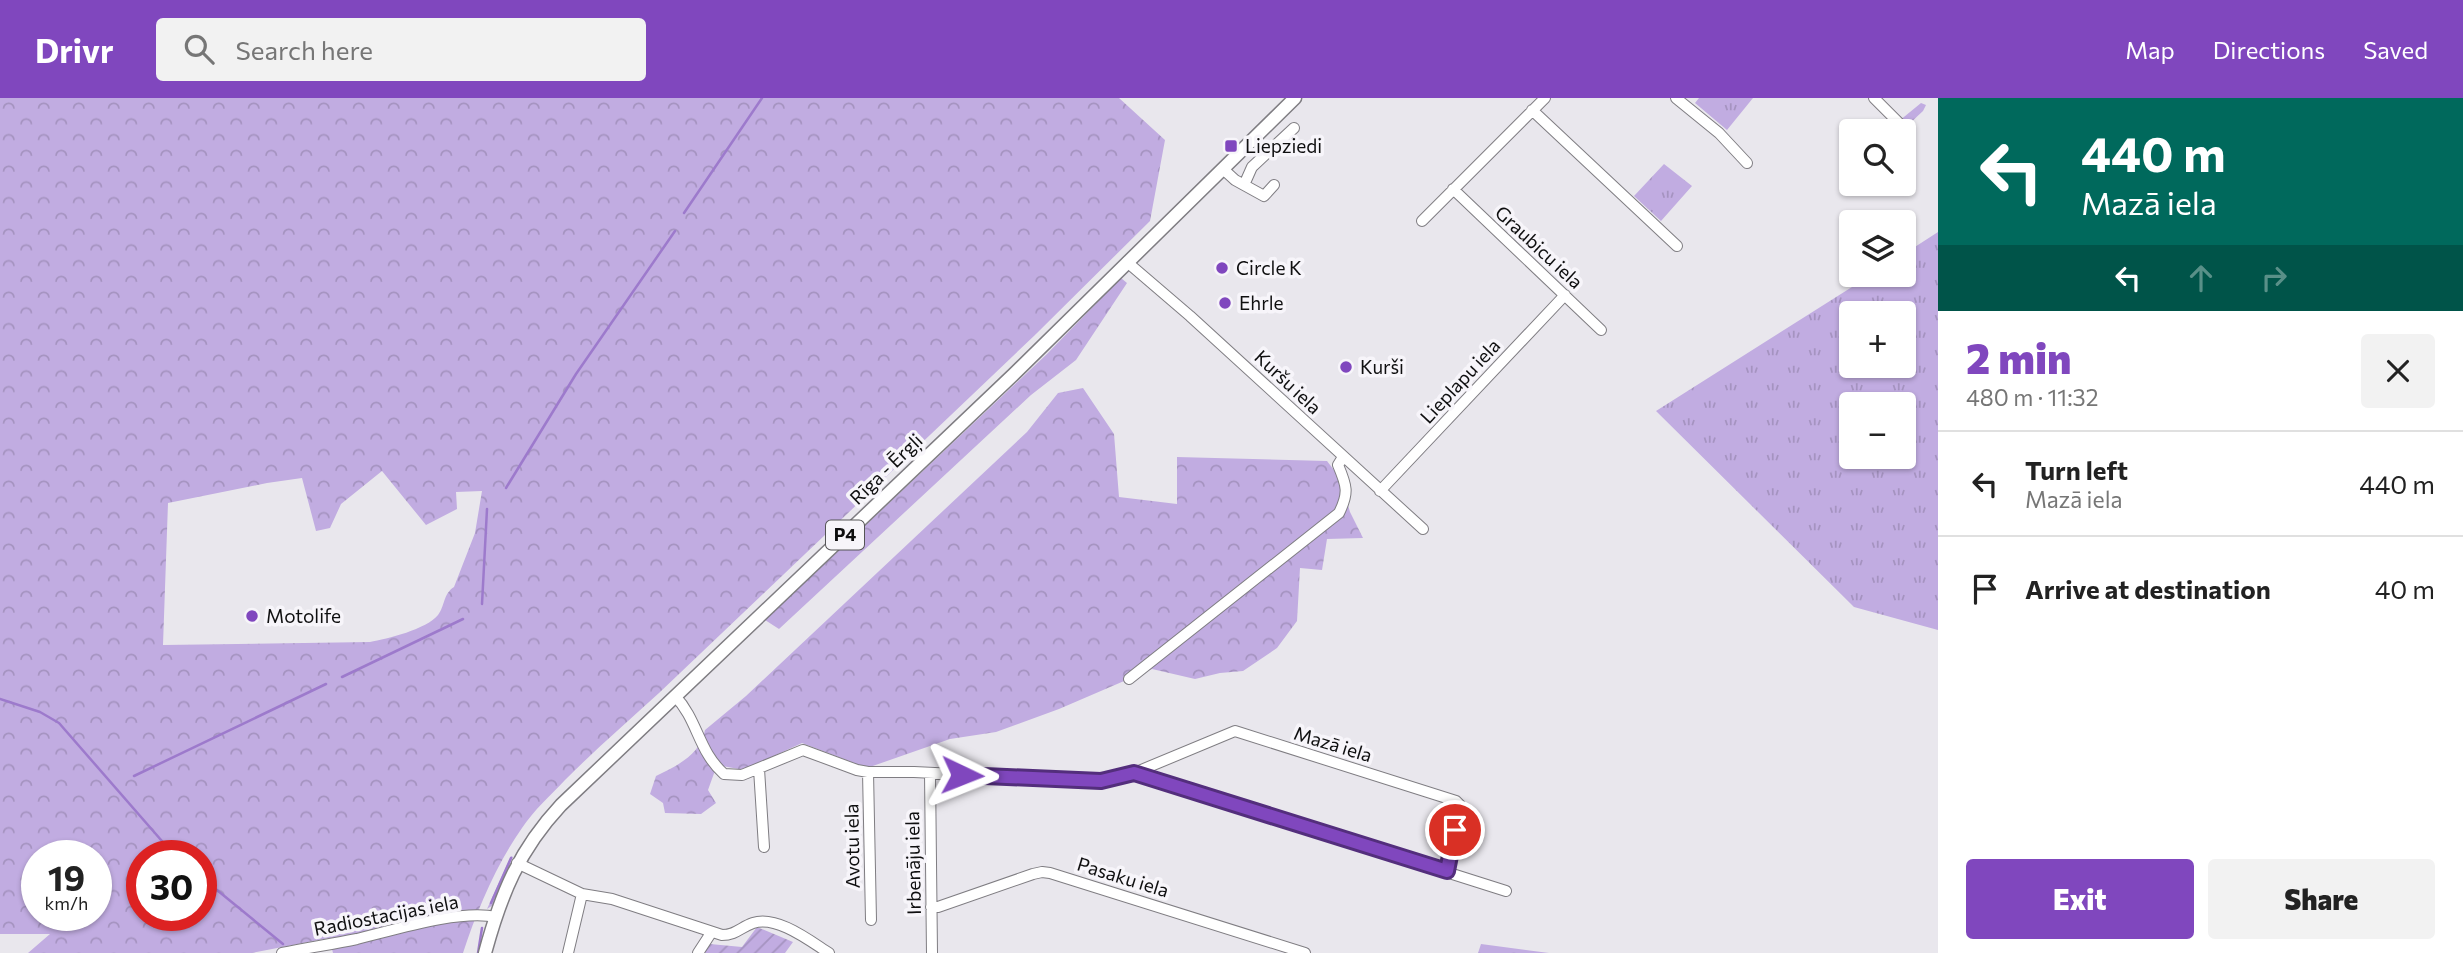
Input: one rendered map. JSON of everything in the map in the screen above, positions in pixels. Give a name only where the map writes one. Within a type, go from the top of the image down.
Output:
[{"type":"main road","name":"Rīga - Ērgļi","points":[[485,953],[517,863],[552,815],[1006,383],[1294,98]]},
{"type":"street","points":[[1422,221],[1545,98]]},
{"type":"street","points":[[1676,98],[1719,133],[1747,163]]},
{"type":"street","points":[[1874,98],[1895,119]]},
{"type":"street","points":[[1532,110],[1676,246]]},
{"type":"street","points":[[1244,185],[1252,167],[1294,128]]},
{"type":"street","points":[[1223,169],[1234,180],[1264,196],[1274,185]]},
{"type":"street","name":"Graubicu iela","points":[[1453,189],[1601,330]]},
{"type":"street","name":"Kuršu iela","points":[[1127,262],[1423,529]]},
{"type":"street","name":"Lieplapu iela","points":[[1380,491],[1565,295]]},
{"type":"street","points":[[1129,679],[1339,513],[1347,497],[1345,482],[1338,466],[1343,457]]},
{"type":"street","points":[[675,696],[688,712],[711,763],[724,775],[742,775],[803,750],[857,771],[868,772],[1101,781],[1134,773],[1506,891]]},
{"type":"street","name":"Mazā iela","points":[[1134,773],[1234,732],[1422,790],[1460,804],[1447,871]]},
{"type":"street","points":[[759,769],[764,847]]},
{"type":"street","name":"Avotu iela","points":[[868,772],[872,919]]},
{"type":"street","name":"Irbenāju iela","points":[[930,773],[932,953]]},
{"type":"street","points":[[517,863],[582,894],[612,899],[711,933],[731,935],[755,922],[785,926],[829,953]]},
{"type":"street","name":"Pasaku iela","points":[[931,907],[938,907],[1042,872],[1305,953]]},
{"type":"street","points":[[568,953],[582,894]]},
{"type":"street","name":"Radiostacijas iela","points":[[282,953],[348,941],[435,920],[481,915],[496,917]]},
{"type":"street","points":[[698,953],[711,933]]},
{"type":"green space","points":[[0,98],[1119,98],[1165,140],[1150,221],[1035,335],[542,803],[522,828],[496,872],[463,953],[333,953],[329,938],[252,953],[28,953],[50,934],[0,934]],"holes":[[[382,471],[426,525],[457,509],[456,492],[482,491],[475,533],[454,587],[448,593],[438,615],[425,625],[370,642],[163,645],[168,503],[302,478],[316,531],[330,528],[341,504]]]},
{"type":"green space","points":[[1699,98],[1753,98],[1727,130],[1695,103]]},
{"type":"green space","points":[[1921,103],[1926,105],[1914,119],[1901,119]]},
{"type":"green space","points":[[1664,164],[1692,186],[1661,221],[1634,196]]},
{"type":"green space","points":[[1938,232],[1938,630],[1854,607],[1656,411],[1852,287],[1916,287],[1916,246]]},
{"type":"green space","points":[[1121,278],[1127,283],[1076,360],[1031,395],[779,629],[765,620],[1047,354]]},
{"type":"green space","points":[[1083,388],[1114,434],[1119,497],[1177,504],[1177,457],[1327,461],[1340,478],[1350,512],[1363,538],[1327,539],[1322,570],[1300,568],[1297,621],[1277,648],[1243,671],[1195,679],[1152,669],[1059,709],[996,732],[950,739],[867,768],[802,743],[744,770],[717,765],[708,790],[716,803],[701,814],[665,813],[663,803],[650,794],[656,776],[680,763],[693,752],[699,746],[705,730],[746,696],[1027,432],[1058,393]]},
{"type":"green space","points":[[511,856],[513,857],[493,905],[487,909]]},
{"type":"green space","points":[[757,927],[793,942],[785,953],[704,953],[710,944],[742,947]]},
{"type":"green space","points":[[1481,944],[1549,953],[1478,953]]},
{"type":"waterway","points":[[684,213],[762,98]]},
{"type":"waterway","points":[[506,488],[576,374],[675,231]]},
{"type":"waterway","points":[[482,604],[487,509]]},
{"type":"waterway","points":[[342,677],[463,619]]},
{"type":"waterway","points":[[134,776],[326,684]]},
{"type":"waterway","points":[[0,699],[40,712],[59,723],[161,840]]},
{"type":"waterway","points":[[491,903],[511,858]]},
{"type":"waterway","points":[[217,890],[283,944]]},
{"type":"waterway","points":[[478,953],[482,928]]},
{"type":"place","name":"Liepziedi","points":[[1231,146]]},
{"type":"place","name":"Circle K","points":[[1222,268]]},
{"type":"place","name":"Ehrle","points":[[1225,303]]},
{"type":"place","name":"Kurši","points":[[1346,367]]},
{"type":"place","name":"Motolife","points":[[252,616]]},
{"type":"route","points":[[962,775],[1101,781],[1134,773],[1447,871],[1455,830]]}]
